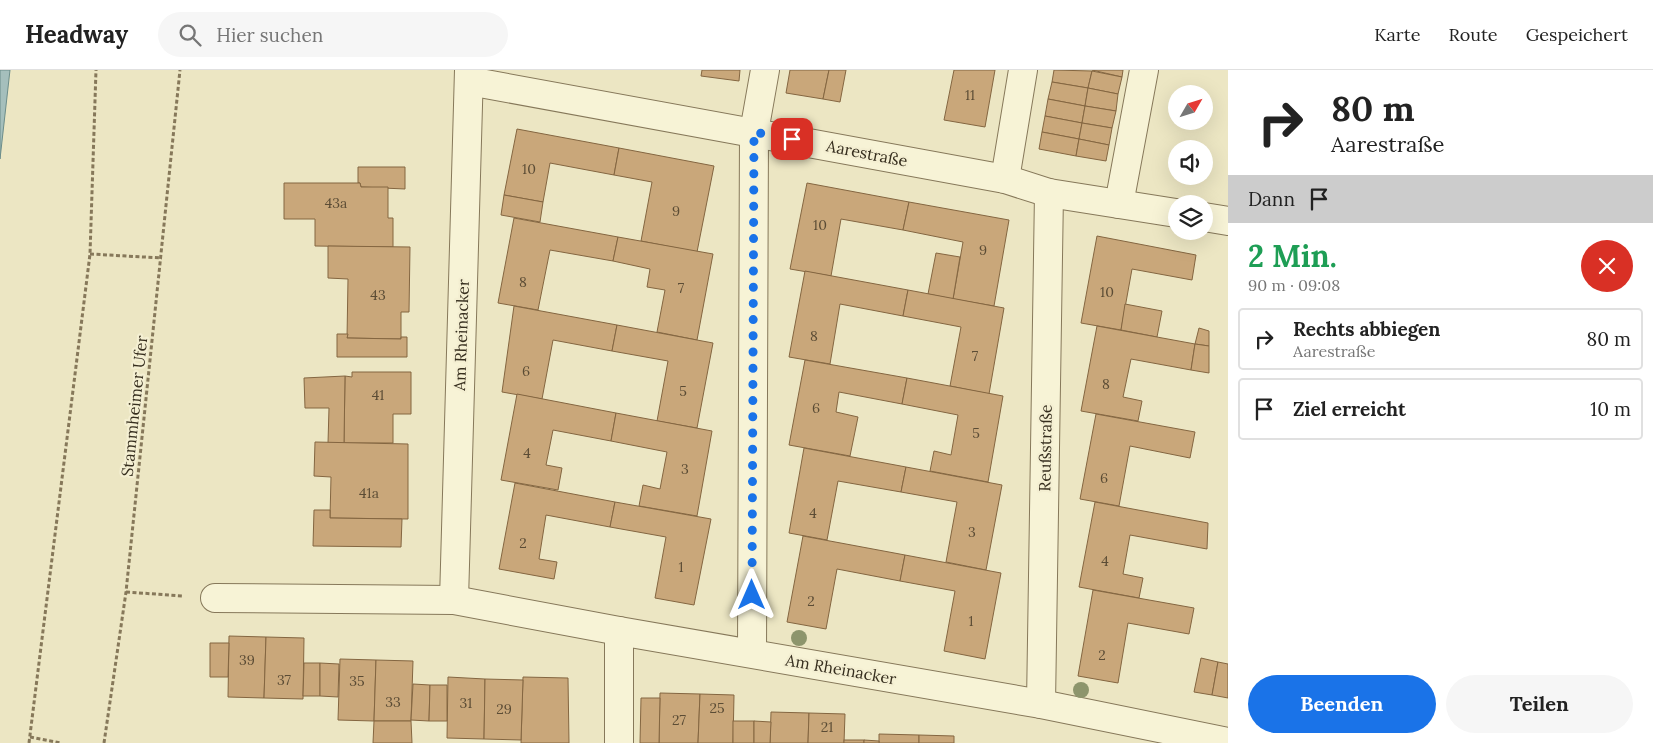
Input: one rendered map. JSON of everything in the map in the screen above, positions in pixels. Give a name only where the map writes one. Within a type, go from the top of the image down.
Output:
[{"type":"street","points":[[752,653],[754,132],[765,70]]},
{"type":"street","points":[[1006,180],[1023,70]]},
{"type":"street","points":[[1119,204],[1144,70]]},
{"type":"street","name":"Aarestraße","points":[[469,75],[1006,180],[1049,193],[1168,212]]},
{"type":"street","name":"Am Rheinacker","points":[[454,600],[469,75]]},
{"type":"street","name":"Reußstraße","points":[[1041,704],[1049,193]]},
{"type":"street","points":[[1213,218],[1228,221]]},
{"type":"street","name":"Am Rheinacker","points":[[203,598],[454,600],[620,631],[1041,704],[1228,742]]},
{"type":"street","points":[[619,743],[620,631]]},
{"type":"path","points":[[29,743],[90,254],[96,70]]},
{"type":"path","name":"Stammheimer Ufer","points":[[104,743],[126,592],[180,70]]},
{"type":"path","points":[[90,254],[162,258]]},
{"type":"path","points":[[126,592],[203,598]]},
{"type":"path","points":[[30,737],[61,743]]},
{"type":"water","points":[[0,70],[10,70],[0,159]]},
{"type":"building","points":[[702,70],[740,70],[739,81],[701,76]]},
{"type":"building","points":[[790,70],[829,70],[823,99],[786,93]]},
{"type":"building","points":[[829,70],[846,70],[840,102],[823,99]]},
{"type":"building","points":[[954,70],[995,70],[985,127],[944,120]]},
{"type":"building","points":[[1054,70],[1092,71],[1088,88],[1052,82]]},
{"type":"building","points":[[1092,70],[1123,70],[1122,77]]},
{"type":"building","points":[[1092,71],[1122,77],[1118,94],[1088,88]]},
{"type":"building","points":[[1052,82],[1088,88],[1085,106],[1048,99]]},
{"type":"building","points":[[1088,88],[1118,94],[1116,111],[1085,106]]},
{"type":"building","points":[[1048,99],[1085,106],[1082,123],[1045,116]]},
{"type":"building","points":[[1085,106],[1116,111],[1112,128],[1082,123]]},
{"type":"building","points":[[1045,116],[1082,123],[1079,139],[1042,132]]},
{"type":"building","points":[[1082,123],[1112,128],[1109,145],[1079,139]]},
{"type":"building","points":[[517,129],[619,148],[614,175],[550,163],[543,202],[504,195]]},
{"type":"building","points":[[1042,132],[1079,139],[1076,156],[1039,149]]},
{"type":"building","points":[[1079,139],[1109,145],[1106,161],[1076,156]]},
{"type":"building","points":[[619,148],[714,166],[697,252],[641,241],[652,182],[614,175]]},
{"type":"building","points":[[358,167],[405,167],[405,189],[361,187],[360,183],[358,183]]},
{"type":"building","points":[[284,183],[360,183],[361,187],[388,187],[388,218],[393,218],[393,247],[315,246],[315,219],[284,219]]},
{"type":"building","points":[[807,183],[909,202],[903,230],[841,219],[831,276],[790,269]]},
{"type":"building","points":[[504,195],[543,202],[540,222],[501,215]]},
{"type":"building","points":[[909,202],[1009,220],[994,306],[953,299],[963,242],[903,230]]},
{"type":"building","points":[[514,218],[618,237],[613,261],[550,250],[538,310],[498,303]]},
{"type":"building","points":[[1097,236],[1196,255],[1192,280],[1132,269],[1121,330],[1081,323]]},
{"type":"building","points":[[618,237],[713,254],[697,340],[657,332],[665,290],[647,287],[650,269],[613,261]]},
{"type":"building","points":[[328,246],[410,247],[409,312],[401,312],[401,339],[347,338],[348,279],[328,278]]},
{"type":"building","points":[[936,253],[960,257],[953,299],[928,294]]},
{"type":"building","points":[[805,271],[908,290],[903,316],[840,304],[830,364],[789,357]]},
{"type":"building","points":[[908,290],[1004,308],[989,394],[950,386],[961,327],[903,316]]},
{"type":"building","points":[[1125,304],[1162,311],[1157,337],[1121,330]]},
{"type":"building","points":[[514,306],[617,325],[612,351],[553,340],[542,399],[502,392]]},
{"type":"building","points":[[617,325],[713,343],[697,428],[657,421],[668,361],[612,351]]},
{"type":"building","points":[[1097,326],[1195,344],[1191,370],[1131,359],[1123,397],[1142,401],[1138,421],[1081,411]]},
{"type":"building","points":[[1199,328],[1209,331],[1209,346],[1195,344]]},
{"type":"building","points":[[337,334],[348,334],[347,338],[401,339],[401,337],[407,337],[407,357],[337,357]]},
{"type":"building","points":[[1195,344],[1209,346],[1209,373],[1191,370]]},
{"type":"building","points":[[805,360],[907,378],[902,404],[839,392],[836,412],[858,417],[850,456],[789,445]]},
{"type":"building","points":[[352,372],[411,372],[411,414],[393,414],[393,443],[344,443],[345,376],[352,377]]},
{"type":"building","points":[[345,376],[344,443],[328,443],[329,408],[305,408],[304,378]]},
{"type":"building","points":[[907,378],[1003,396],[988,482],[930,471],[934,451],[951,455],[958,415],[902,404]]},
{"type":"building","points":[[517,394],[616,413],[611,441],[553,430],[546,465],[562,468],[558,490],[501,480]]},
{"type":"building","points":[[616,413],[712,431],[697,516],[639,506],[643,485],[660,489],[667,452],[611,441]]},
{"type":"building","points":[[1096,414],[1195,432],[1190,458],[1130,446],[1119,506],[1080,499]]},
{"type":"building","points":[[315,442],[408,444],[408,519],[330,518],[331,477],[314,476]]},
{"type":"building","points":[[804,448],[906,467],[901,492],[838,481],[827,540],[789,533]]},
{"type":"building","points":[[906,467],[1002,485],[986,570],[946,562],[957,502],[901,492]]},
{"type":"building","points":[[515,483],[615,502],[610,527],[546,515],[539,559],[557,562],[554,579],[499,569]]},
{"type":"building","points":[[615,502],[711,519],[694,605],[655,598],[666,537],[610,527]]},
{"type":"building","points":[[1095,502],[1208,523],[1207,549],[1130,535],[1123,574],[1143,578],[1139,598],[1079,587]]},
{"type":"building","points":[[314,510],[330,510],[330,518],[402,519],[401,547],[313,546]]},
{"type":"building","points":[[803,536],[905,555],[900,581],[837,569],[826,629],[787,622]]},
{"type":"building","points":[[905,555],[1001,573],[985,659],[944,651],[955,591],[900,581]]},
{"type":"building","points":[[1093,590],[1194,608],[1189,634],[1128,623],[1118,683],[1078,676]]},
{"type":"building","points":[[229,636],[266,637],[264,698],[228,697]]},
{"type":"building","points":[[266,637],[304,638],[303,699],[264,698]]},
{"type":"building","points":[[210,643],[229,643],[228,677],[210,677]]},
{"type":"building","points":[[1201,658],[1218,662],[1212,695],[1194,692]]},
{"type":"building","points":[[340,659],[376,660],[374,721],[338,720]]},
{"type":"building","points":[[376,660],[413,661],[411,721],[374,721]]},
{"type":"building","points":[[1218,662],[1228,664],[1228,698],[1212,695]]},
{"type":"building","points":[[304,663],[320,663],[320,696],[303,696]]},
{"type":"building","points":[[320,663],[339,664],[338,697],[320,696]]},
{"type":"building","points":[[448,677],[485,679],[484,739],[447,738]]},
{"type":"building","points":[[523,677],[568,678],[569,743],[521,743]]},
{"type":"building","points":[[485,679],[523,680],[521,740],[484,739]]},
{"type":"building","points":[[413,684],[430,685],[429,721],[411,720]]},
{"type":"building","points":[[430,685],[447,685],[447,721],[429,721]]},
{"type":"building","points":[[660,693],[700,694],[698,743],[659,743]]},
{"type":"building","points":[[700,694],[734,695],[733,743],[698,743]]},
{"type":"building","points":[[641,698],[660,698],[659,743],[640,743]]},
{"type":"building","points":[[771,712],[809,713],[808,743],[770,743]]},
{"type":"building","points":[[809,713],[845,714],[844,743],[808,743]]},
{"type":"building","points":[[374,721],[411,721],[412,743],[373,743]]},
{"type":"building","points":[[733,721],[754,721],[754,743],[733,743]]},
{"type":"building","points":[[754,721],[771,722],[770,743],[754,743]]},
{"type":"building","points":[[879,734],[919,735],[919,743],[879,743]]},
{"type":"building","points":[[919,735],[954,736],[954,743],[919,743]]},
{"type":"building","points":[[844,740],[864,740],[864,743],[844,743]]},
{"type":"building","points":[[864,740],[879,741],[879,743],[864,743]]},
{"type":"route","points":[[752,595],[754,132],[792,139]]}]
